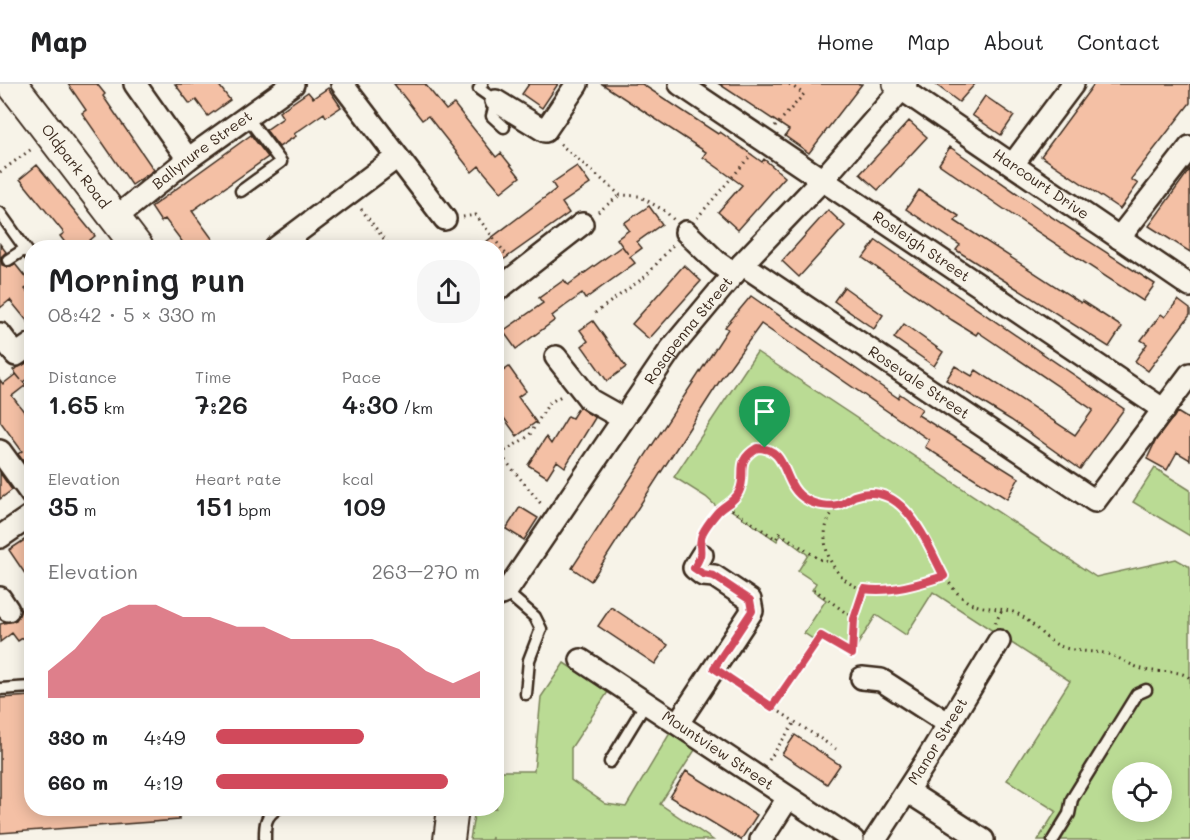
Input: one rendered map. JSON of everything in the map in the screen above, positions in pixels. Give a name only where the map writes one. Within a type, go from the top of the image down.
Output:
[{"type":"main road","name":"Oldpark Road","points":[[12,84],[131,240]]},
{"type":"main road","points":[[449,840],[452,816]]},
{"type":"street","points":[[135,84],[188,159]]},
{"type":"street","name":"Ballynure Street","points":[[114,219],[188,159],[292,84]]},
{"type":"street","points":[[342,84],[445,219]]},
{"type":"street","points":[[496,101],[545,131],[577,84]]},
{"type":"street","name":"Rosleigh Street","points":[[680,84],[1164,410]]},
{"type":"street","points":[[1013,164],[1073,84]]},
{"type":"street","name":"Harcourt Drive","points":[[901,86],[1190,286]]},
{"type":"street","name":"Rosapenna Street","points":[[504,590],[671,349],[738,269],[823,179],[901,86]]},
{"type":"street","points":[[1119,238],[1190,147]]},
{"type":"street","points":[[287,240],[397,157]]},
{"type":"street","points":[[504,285],[582,224]]},
{"type":"street","name":"Rosevale Street","points":[[686,232],[718,263],[738,269],[1095,501],[1164,410]]},
{"type":"street","points":[[0,334],[24,350]]},
{"type":"street","points":[[556,357],[590,400],[622,418]]},
{"type":"street","points":[[1164,410],[1187,384]]},
{"type":"street","points":[[0,451],[24,484]]},
{"type":"street","points":[[0,537],[24,520]]},
{"type":"street","points":[[678,723],[752,611],[750,600],[714,576],[703,574],[694,568],[702,555]]},
{"type":"street","name":"Manor Street","points":[[875,840],[999,641]]},
{"type":"street","name":"Mountview Street","points":[[581,660],[853,840]]},
{"type":"street","points":[[862,678],[881,680],[949,724]]},
{"type":"street","points":[[907,791],[983,840]]},
{"type":"street","points":[[761,840],[788,798]]},
{"type":"lane","points":[[482,84],[479,89],[496,101],[492,116],[504,127]]},
{"type":"lane","points":[[241,191],[281,162],[247,117]]},
{"type":"lane","points":[[0,213],[24,248]]},
{"type":"lane","points":[[8,260],[24,255]]},
{"type":"lane","points":[[504,596],[535,617],[541,629],[529,660],[526,694]]},
{"type":"lane","points":[[0,689],[24,688]]},
{"type":"lane","points":[[1053,840],[1069,814],[1072,799],[1137,694],[1146,690]]},
{"type":"lane","points":[[610,762],[646,703]]},
{"type":"lane","points":[[265,840],[265,822],[268,816]]},
{"type":"path","points":[[595,314],[646,276],[804,94],[789,84]]},
{"type":"path","points":[[545,131],[620,195],[639,196],[665,211],[686,232]]},
{"type":"path","points":[[0,172],[50,136]]},
{"type":"path","points":[[349,193],[385,240]]},
{"type":"path","points":[[582,224],[620,195]]},
{"type":"path","points":[[445,219],[476,215],[495,240]]},
{"type":"path","points":[[504,252],[520,273]]},
{"type":"path","points":[[504,451],[529,436],[549,404],[578,385]]},
{"type":"path","points":[[702,555],[701,537],[717,512],[735,499],[740,490],[743,461],[748,453],[757,448],[773,451],[781,458],[787,477],[794,489],[807,501],[824,505],[839,505]]},
{"type":"path","points":[[504,461],[555,518]]},
{"type":"path","points":[[944,576],[920,584],[885,590],[864,589],[842,576],[831,563],[826,550],[825,532],[830,516],[839,505],[854,496],[869,493],[887,496],[903,506],[913,519],[944,576],[961,598],[973,605],[1016,614],[1057,645],[1106,654],[1122,659],[1140,669],[1176,672],[1190,678]]},
{"type":"path","points":[[727,506],[776,538],[780,533],[819,559],[831,563]]},
{"type":"path","points":[[814,589],[854,619]]},
{"type":"path","points":[[772,707],[821,636],[853,655],[854,619],[864,589]]},
{"type":"path","points":[[714,668],[836,749]]},
{"type":"path","points":[[758,777],[795,722]]},
{"type":"green space","points":[[757,352],[1096,577],[1176,559],[1190,567],[1190,840],[1038,840],[1056,811],[1007,780],[1070,681],[933,592],[906,635],[876,615],[850,657],[822,639],[819,643],[804,633],[826,600],[812,590],[816,583],[798,571],[808,555],[781,535],[777,541],[728,508],[717,507],[706,497],[674,477]]},
{"type":"green space","points":[[1155,468],[1190,490],[1190,536],[1133,502]]},
{"type":"green space","points":[[564,663],[608,692],[571,748],[571,780],[606,804],[626,807],[670,733],[695,750],[660,804],[713,840],[492,840],[492,837],[491,840],[470,840],[474,816],[504,816],[504,771],[534,771],[541,697]]},
{"type":"building","points":[[68,84],[97,84],[154,170],[132,185],[82,113],[86,110]]},
{"type":"building","points":[[175,84],[218,84],[230,100],[208,116],[196,100],[190,104]]},
{"type":"building","points":[[394,84],[425,84],[446,110],[454,104],[496,157],[501,153],[520,177],[501,192],[479,166],[472,172],[428,116],[422,120]]},
{"type":"building","points":[[529,84],[558,84],[542,108],[522,94]]},
{"type":"building","points":[[602,84],[642,84],[718,134],[720,132],[762,162],[764,159],[785,177],[738,230],[718,212],[742,185],[703,157],[706,152]]},
{"type":"building","points":[[719,84],[862,84],[809,153],[785,136],[789,130]]},
{"type":"building","points":[[935,84],[975,84],[959,102]]},
{"type":"building","points":[[1094,84],[1190,84],[1190,103],[1131,179],[1138,184],[1120,209],[1041,156]]},
{"type":"building","points":[[328,88],[341,107],[326,117],[324,113],[279,147],[266,130],[283,118],[279,112],[308,92],[313,98]]},
{"type":"building","points":[[985,96],[1014,116],[1001,135],[972,115]]},
{"type":"building","points":[[909,121],[927,137],[878,190],[860,174]]},
{"type":"building","points":[[251,135],[268,157],[192,211],[213,240],[181,240],[165,219],[161,222],[151,207]]},
{"type":"building","points":[[950,147],[1050,216],[1155,284],[1143,301],[939,164]]},
{"type":"building","points":[[37,165],[95,236],[90,240],[63,240],[60,236],[64,233],[20,179]]},
{"type":"building","points":[[577,166],[590,184],[562,203],[569,213],[504,259],[504,240],[489,240],[556,189],[552,183]]},
{"type":"building","points":[[1190,169],[1190,252],[1149,226]]},
{"type":"building","points":[[919,190],[959,216],[955,221],[1122,327],[1109,347],[956,250],[960,245],[906,209]]},
{"type":"building","points":[[649,206],[662,224],[637,242],[642,248],[630,257],[635,263],[585,299],[582,294],[565,306],[552,316],[555,320],[516,349],[504,330],[543,303],[539,298],[564,280],[568,285],[622,246],[628,254],[617,239],[629,230],[624,223]]},
{"type":"building","points":[[828,210],[845,226],[799,277],[782,261]]},
{"type":"building","points":[[876,240],[1124,409],[1080,469],[1011,420],[946,380],[955,366],[972,376],[976,370],[1075,435],[1093,410],[978,332],[976,335],[952,320],[863,258]]},
{"type":"building","points":[[0,244],[6,252],[1,257],[2,265],[8,267],[15,264],[24,275],[24,317],[10,300],[0,308]]},
{"type":"building","points":[[684,265],[701,281],[649,339],[632,324]]},
{"type":"building","points":[[844,287],[883,315],[874,329],[834,301]]},
{"type":"building","points":[[751,296],[898,398],[900,394],[922,409],[918,415],[1019,478],[1007,499],[925,447],[929,440],[761,324],[721,379],[591,581],[572,568],[728,329],[725,327]]},
{"type":"building","points":[[1178,300],[1190,309],[1190,315],[1148,371],[1135,361],[1147,344],[1141,340],[1161,314],[1165,317]]},
{"type":"building","points":[[593,321],[626,367],[607,381],[582,346],[588,341],[580,330]]},
{"type":"building","points":[[904,324],[943,352],[934,366],[894,338]]},
{"type":"building","points":[[24,364],[24,387],[12,396],[24,412],[24,462],[18,454],[22,451],[0,421],[0,380],[3,384],[16,374],[21,380],[13,370]]},
{"type":"building","points":[[509,367],[526,391],[518,397],[536,422],[517,436],[504,418],[504,370]]},
{"type":"building","points":[[579,407],[595,418],[565,467],[557,461],[547,477],[528,465],[546,437],[551,444],[568,416],[572,418]]},
{"type":"building","points":[[1177,412],[1190,420],[1190,460],[1177,452],[1167,470],[1147,459],[1156,440]]},
{"type":"building","points":[[0,473],[12,490],[0,499]]},
{"type":"building","points":[[520,507],[538,518],[524,540],[506,529]]},
{"type":"building","points":[[24,540],[24,572],[9,550]]},
{"type":"building","points":[[611,607],[668,645],[655,664],[598,626]]},
{"type":"building","points":[[24,608],[24,637],[18,641],[12,633],[0,642],[0,624],[16,620]]},
{"type":"building","points":[[24,696],[24,816],[179,816],[179,820],[0,833],[0,698]]},
{"type":"building","points":[[795,735],[840,765],[827,784],[782,754]]},
{"type":"building","points":[[686,771],[757,815],[741,840],[670,797]]},
{"type":"route","points":[[757,448],[765,448],[781,458],[787,477],[794,489],[807,501],[824,505],[839,505],[854,496],[869,493],[887,496],[903,506],[913,519],[944,576],[920,584],[885,590],[864,589],[854,619],[852,654],[821,636],[772,707],[714,668],[752,611],[750,600],[714,576],[703,574],[694,568],[702,555],[701,537],[717,512],[735,499],[740,490],[743,461],[748,453],[757,448]]}]
